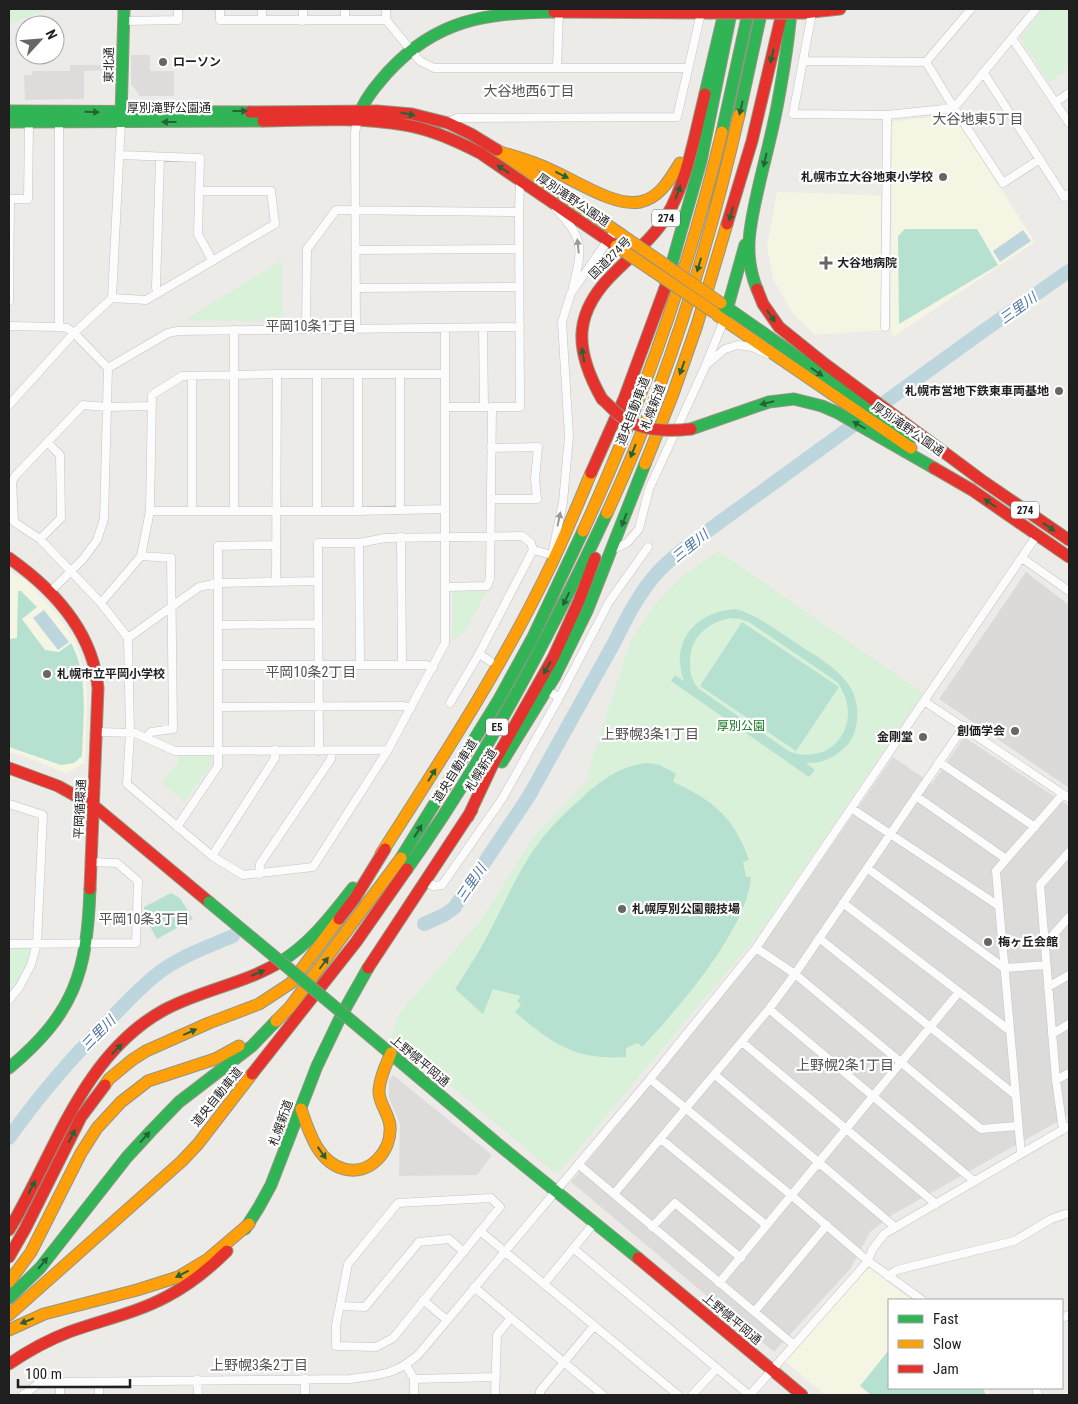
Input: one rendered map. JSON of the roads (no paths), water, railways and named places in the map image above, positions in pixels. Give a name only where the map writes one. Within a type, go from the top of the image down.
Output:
[{"type":"main road","name":"国道274号","points":[[725,9],[682,180],[666,218],[654,234],[604,282],[589,304],[583,321],[582,355],[592,384],[602,400],[623,418],[650,429],[669,432],[714,423],[748,408],[781,400],[794,399],[815,404],[905,438],[980,479],[1069,540]]},
{"type":"main road","points":[[9,1257],[81,1117],[109,1080],[132,1060],[146,1051],[209,1023],[259,1004],[292,983],[355,898],[464,724],[508,647],[551,561],[624,399],[660,301],[700,161],[732,9]]},
{"type":"main road","name":"道央自動車道","points":[[9,1298],[40,1268],[127,1157],[178,1102],[252,1046],[290,1007],[381,886],[448,785],[498,701],[533,637],[611,470],[672,310],[711,178],[750,9]]},
{"type":"main road","name":"道央自動車道","points":[[9,1316],[182,1161],[330,978],[392,893],[474,768],[543,646],[584,563],[623,476],[654,398],[685,311],[720,190],[762,9]]},
{"type":"main road","name":"札幌新道","points":[[9,1364],[21,1355],[74,1330],[140,1309],[176,1292],[204,1273],[232,1246],[249,1224],[275,1181],[321,1056],[360,981],[468,817],[555,676],[587,611],[673,394],[698,325],[752,141],[783,9]]},
{"type":"main road","name":"国道274号","points":[[791,9],[790,30],[778,107],[749,229],[749,260],[752,277],[758,293],[770,316],[779,327],[853,397],[972,490],[1037,535]]},
{"type":"main road","points":[[359,116],[394,63],[410,50],[444,29],[471,18],[498,13],[558,11],[705,13],[807,12],[840,9]]},
{"type":"main road","name":"東北通","points":[[121,116],[124,15]]},
{"type":"main road","name":"厚別滝野公園通","points":[[359,116],[384,110],[402,112],[447,123],[469,133],[619,232],[724,305],[853,397],[905,438]]},
{"type":"main road","name":"厚別滝野公園通","points":[[9,112],[59,117],[359,116],[406,125],[446,138],[480,153],[793,367],[853,397]]},
{"type":"main road","name":"厚別滝野公園通","points":[[9,122],[29,122],[59,117]]},
{"type":"main road","points":[[500,152],[559,173],[606,197],[627,202],[640,202],[660,194],[672,179],[696,129]]},
{"type":"main road","points":[[719,316],[749,229]]},
{"type":"main road","points":[[468,817],[492,766],[553,658],[570,621],[586,584],[623,476]]},
{"type":"main road","name":"274","points":[[1037,535],[1069,558]]},
{"type":"main road","name":"平岡循環通","points":[[9,558],[22,567],[49,593],[82,634],[92,655],[98,688],[87,942],[78,982],[52,1026],[32,1050],[9,1068]]},
{"type":"main road","name":"上野幌平岡通","points":[[9,768],[58,786],[94,806],[802,1395]]},
{"type":"main road","points":[[9,1230],[81,1096],[105,1061],[136,1030],[156,1014],[195,995],[260,973],[304,946],[326,923],[385,849]]},
{"type":"main road","points":[[9,1282],[31,1252],[81,1152],[96,1128],[125,1098],[148,1081],[215,1059],[247,1042],[267,1028],[290,1007]]},
{"type":"main road","points":[[301,1110],[312,1139],[332,1166],[354,1171],[373,1164],[383,1156],[390,1137],[390,1125],[379,1094],[381,1076],[390,1053]]},
{"type":"main road","points":[[9,1330],[44,1314],[137,1290],[178,1276],[208,1259],[249,1224]]},
{"type":"street","points":[[124,15],[178,20],[178,9]]},
{"type":"street","points":[[220,9],[220,20],[386,20]]},
{"type":"street","points":[[262,9],[262,20]]},
{"type":"street","points":[[303,9],[303,21]]},
{"type":"street","points":[[345,9],[345,20]]},
{"type":"street","points":[[386,9],[386,20],[410,50],[420,61],[434,68],[688,68]]},
{"type":"street","points":[[926,62],[971,9]]},
{"type":"street","points":[[807,12],[803,61],[793,114],[887,115],[954,108],[1036,9]]},
{"type":"street","points":[[557,68],[558,11]]},
{"type":"street","points":[[447,123],[457,118],[677,117],[688,68],[705,13]]},
{"type":"street","points":[[1012,38],[1069,123]]},
{"type":"street","points":[[803,61],[926,62]]},
{"type":"street","points":[[926,62],[1003,183],[1040,159]]},
{"type":"street","points":[[983,72],[1064,197],[1069,194]]},
{"type":"street","points":[[1056,102],[1069,93]]},
{"type":"street","points":[[885,327],[887,115]]},
{"type":"street","points":[[9,405],[74,333],[112,298],[121,116]]},
{"type":"street","points":[[356,329],[355,132],[359,116]]},
{"type":"street","points":[[59,117],[59,327]]},
{"type":"street","points":[[9,301],[9,199],[28,199],[29,122]]},
{"type":"street","points":[[119,155],[200,158],[198,234],[212,260]]},
{"type":"street","points":[[157,293],[160,157]]},
{"type":"street","points":[[445,407],[520,407],[520,181]]},
{"type":"street","points":[[112,298],[146,300],[275,224],[271,191],[200,191]]},
{"type":"street","points":[[319,751],[318,543],[360,543],[401,537],[522,536],[531,543],[533,550],[551,561],[563,502],[569,436],[562,322],[579,264],[579,248],[577,234],[572,226],[543,196]]},
{"type":"street","points":[[306,329],[307,248],[336,210],[519,212]]},
{"type":"street","points":[[571,293],[619,232]]},
{"type":"street","points":[[356,250],[519,249]]},
{"type":"street","points":[[356,288],[519,287]]},
{"type":"street","points":[[612,550],[627,543],[639,529],[649,488],[706,365],[719,316]]},
{"type":"street","points":[[9,326],[67,328],[108,368],[104,519],[97,540],[83,559],[49,593]]},
{"type":"street","points":[[108,368],[168,333],[178,331],[520,327]]},
{"type":"street","points":[[151,406],[107,407],[83,405],[11,480],[14,522],[40,539],[101,603],[128,638],[130,733],[127,784],[212,856],[243,875],[313,867],[388,750],[445,643],[445,328]]},
{"type":"street","points":[[446,587],[487,586],[490,578],[492,448],[483,328]]},
{"type":"street","points":[[234,330],[234,510]]},
{"type":"street","points":[[706,365],[725,349],[738,345],[752,347],[793,367]]},
{"type":"street","points":[[276,374],[276,582]]},
{"type":"street","points":[[317,374],[317,511]]},
{"type":"street","points":[[358,374],[358,511]]},
{"type":"street","points":[[400,374],[400,510]]},
{"type":"street","points":[[101,603],[141,556],[150,511],[152,395],[182,376],[445,374]]},
{"type":"street","points":[[192,376],[192,511]]},
{"type":"street","points":[[40,539],[61,518],[60,455],[47,442]]},
{"type":"street","points":[[492,448],[538,447],[537,499],[492,499]]},
{"type":"street","points":[[150,511],[445,509]]},
{"type":"street","points":[[23,1395],[38,1384],[60,1382],[350,1379],[390,1373],[406,1365],[418,1355],[650,1079],[756,948],[1037,535]]},
{"type":"street","points":[[401,537],[402,665]]},
{"type":"street","points":[[360,543],[360,665]]},
{"type":"street","points":[[176,826],[218,766],[218,546],[276,545]]},
{"type":"street","points":[[425,882],[434,886],[442,885],[502,799],[559,698],[609,602],[648,547]]},
{"type":"street","points":[[450,703],[533,550]]},
{"type":"street","points":[[141,556],[171,558],[173,730],[151,732],[146,738]]},
{"type":"street","points":[[1022,558],[1069,591]]},
{"type":"street","points":[[128,638],[199,587],[218,583],[318,581]]},
{"type":"street","points":[[218,625],[318,624]]},
{"type":"street","points":[[478,654],[490,661]]},
{"type":"street","points":[[218,665],[426,665],[433,668]]},
{"type":"street","points":[[550,692],[559,698]]},
{"type":"street","points":[[924,701],[1066,796],[1035,827],[996,872],[1014,1094],[1021,1154]]},
{"type":"street","points":[[218,707],[404,706],[411,708]]},
{"type":"street","points":[[614,1194],[769,1009],[795,974],[964,726]]},
{"type":"street","points":[[97,732],[135,733],[175,751],[388,750]]},
{"type":"street","points":[[212,856],[275,758],[274,750]]},
{"type":"street","points":[[259,874],[260,864],[331,759],[332,751]]},
{"type":"street","points":[[939,762],[1035,827]]},
{"type":"street","points":[[916,796],[1006,860]]},
{"type":"street","points":[[9,804],[43,815],[37,943],[31,966],[20,986],[9,1000]]},
{"type":"street","points":[[851,808],[999,906]]},
{"type":"street","points":[[573,1248],[749,1395],[868,1262],[872,1250],[880,1238],[895,1227],[1066,1128],[1056,1080],[1040,885],[1069,852]]},
{"type":"street","points":[[9,944],[136,943],[138,881],[117,863],[91,862]]},
{"type":"street","points":[[867,868],[1004,968],[1046,965]]},
{"type":"street","points":[[843,903],[1009,1030]]},
{"type":"street","points":[[1044,944],[1069,917]]},
{"type":"street","points":[[819,938],[1014,1094]]},
{"type":"street","points":[[756,948],[795,974],[981,1129],[1017,1126]]},
{"type":"street","points":[[1048,987],[1069,975]]},
{"type":"street","points":[[719,1283],[959,992]]},
{"type":"street","points":[[769,1009],[974,1181]]},
{"type":"street","points":[[1052,1034],[1069,1024]]},
{"type":"street","points":[[742,1042],[936,1204]]},
{"type":"street","points":[[1056,1080],[1069,1073]]},
{"type":"street","points":[[714,1074],[895,1227]]},
{"type":"street","points":[[650,1079],[827,1225],[868,1262],[921,1299]]},
{"type":"street","points":[[661,1139],[766,1225]]},
{"type":"street","points":[[578,1164],[794,1345]]},
{"type":"street","points":[[491,1198],[500,1207],[480,1231],[392,1338],[376,1347],[336,1346],[336,1325],[348,1264],[398,1203],[491,1198]]},
{"type":"street","points":[[652,1227],[675,1203],[741,1258]]},
{"type":"street","points":[[888,1276],[897,1270],[1014,1241],[1051,1219],[1069,1214]]},
{"type":"street","points":[[544,1284],[595,1222]]},
{"type":"street","points":[[755,1312],[827,1225]]},
{"type":"street","points":[[480,1231],[678,1395]]},
{"type":"street","points":[[340,1306],[365,1307],[419,1242],[449,1239],[464,1252]]},
{"type":"street","points":[[474,1287],[603,1395]]},
{"type":"street","points":[[423,1300],[447,1320]]},
{"type":"street","points":[[495,1395],[498,1335],[511,1318]]},
{"type":"street","points":[[540,1395],[540,1391],[594,1326]]},
{"type":"street","points":[[406,1365],[414,1379],[414,1395]]},
{"type":"street","points":[[692,1395],[717,1368]]},
{"type":"street","points":[[414,1379],[496,1377]]},
{"type":"street","points":[[305,1379],[305,1395]]},
{"type":"street","points":[[197,1380],[198,1395]]},
{"type":"street","points":[[60,1382],[60,1395]]},
{"type":"street","points":[[99,1382],[99,1395]]},
{"type":"water","points":[[1023,230],[1031,241],[1000,262],[993,251]]},
{"type":"water","points":[[44,610],[69,642],[58,650],[33,618]]},
{"type":"waterway","name":"三里川","points":[[424,924],[454,908],[529,796],[633,606],[650,581],[664,566],[679,552],[720,522],[1069,271]]},
{"type":"waterway","name":"三里川","points":[[9,1138],[72,1060],[144,985],[180,959],[233,936]]},
{"type":"place","name":"ローソン","points":[[163,62]]},
{"type":"place","name":"札幌市立大谷地東小学校","points":[[943,177]]},
{"type":"place","name":"大谷地病院","points":[[826,263]]},
{"type":"place","name":"札幌市営地下鉄東車両基地","points":[[1059,391]]},
{"type":"place","name":"札幌市立平岡小学校","points":[[47,674]]},
{"type":"place","name":"創価学会","points":[[1015,731]]},
{"type":"place","name":"金剛堂","points":[[923,737]]},
{"type":"place","name":"札幌厚別公園競技場","points":[[622,909]]},
{"type":"place","name":"梅ヶ丘会館","points":[[988,942]]},
{"type":"district","name":"大谷地西6丁目","points":[[529,91]]},
{"type":"district","name":"大谷地東5丁目","points":[[978,119]]},
{"type":"district","name":"平岡10条1丁目","points":[[311,326]]},
{"type":"district","name":"平岡10条2丁目","points":[[311,672]]},
{"type":"district","name":"上野幌3条1丁目","points":[[650,734]]},
{"type":"district","name":"平岡10条3丁目","points":[[144,919]]},
{"type":"district","name":"上野幌2条1丁目","points":[[845,1065]]},
{"type":"district","name":"上野幌3条2丁目","points":[[259,1365]]},
{"type":"park label","name":"厚別公園","points":[[741,726]]}]
